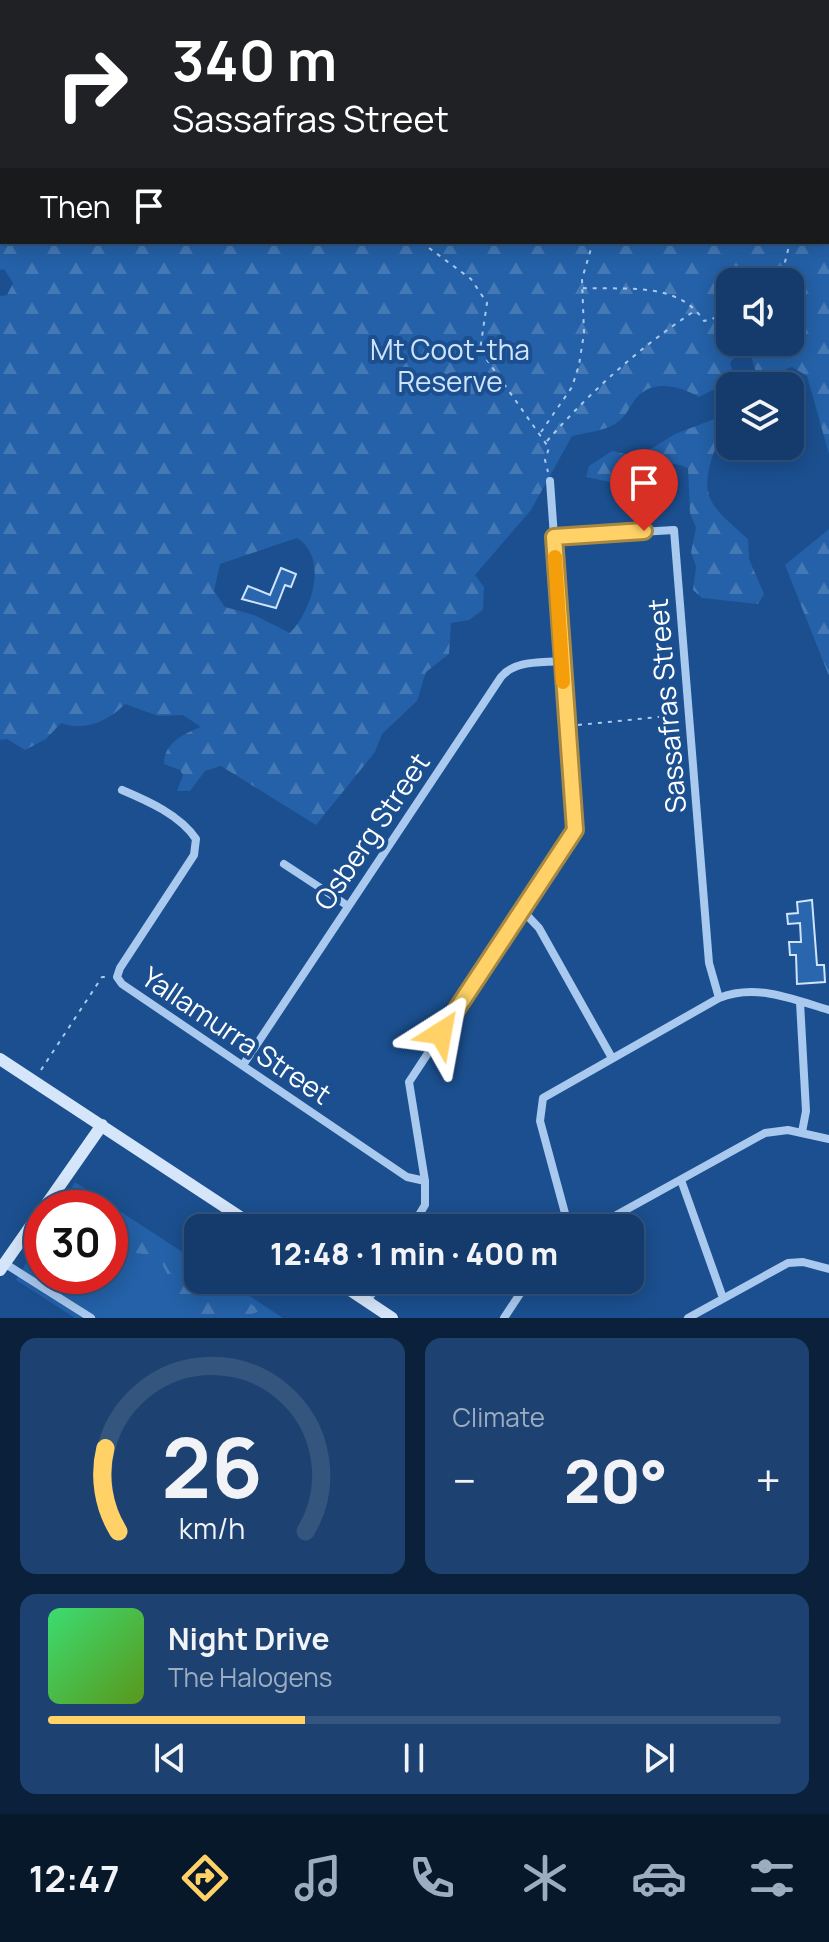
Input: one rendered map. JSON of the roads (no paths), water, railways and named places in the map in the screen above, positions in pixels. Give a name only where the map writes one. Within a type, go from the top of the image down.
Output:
[{"type":"street","points":[[420,1214],[425,1205],[425,1181],[409,1082],[575,830],[550,481]]},
{"type":"street","name":"Sassafras Street","points":[[554,537],[674,530],[709,963],[719,998]]},
{"type":"street","name":"Osberg Street","points":[[243,1065],[508,668],[561,661]]},
{"type":"street","name":"Yallamurra Street","points":[[122,790],[149,802],[189,829],[196,839],[194,855],[117,977],[122,984],[407,1177],[425,1181]]},
{"type":"street","points":[[284,864],[348,906]]},
{"type":"street","points":[[523,911],[539,928],[612,1058]]},
{"type":"street","points":[[566,1214],[540,1108],[550,1093],[719,998],[739,990],[762,991],[829,1010]]},
{"type":"street","points":[[800,1002],[806,1111],[802,1132]]},
{"type":"street","points":[[0,1059],[236,1214]]},
{"type":"street","points":[[56,1190],[102,1125]]},
{"type":"street","points":[[619,1214],[765,1133],[783,1129],[829,1139]]},
{"type":"street","points":[[681,1180],[723,1298]]},
{"type":"street","points":[[24,1236],[2,1267],[91,1318]]},
{"type":"street","points":[[688,1318],[788,1263],[803,1262],[829,1269]]},
{"type":"street","points":[[355,1294],[392,1318]]},
{"type":"street","points":[[367,1302],[372,1294]]},
{"type":"street","points":[[504,1318],[520,1294]]},
{"type":"park label","name":"Mt Coot-tha Reserve","points":[[450,365]]}]
